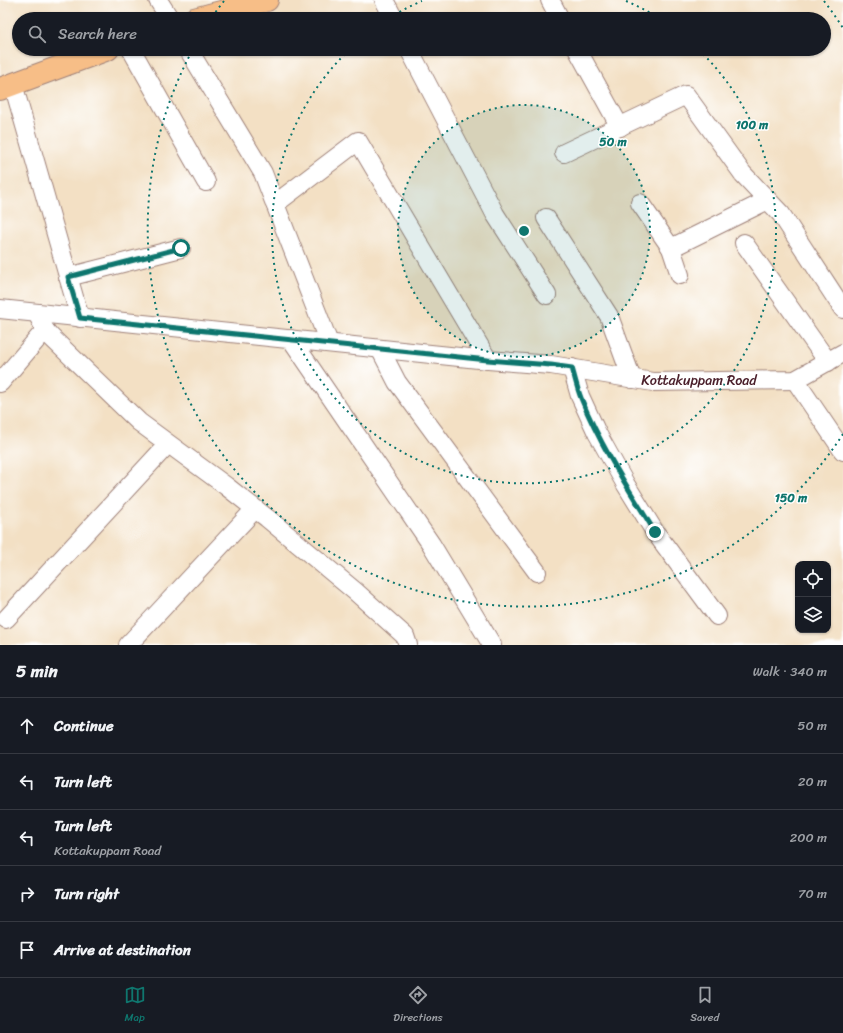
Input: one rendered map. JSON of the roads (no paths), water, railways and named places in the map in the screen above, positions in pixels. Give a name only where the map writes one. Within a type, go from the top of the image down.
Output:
[{"type":"main road","points":[[221,12],[267,0]]},
{"type":"main road","points":[[6,87],[89,56]]},
{"type":"street","points":[[158,0],[166,12]]},
{"type":"street","points":[[384,0],[390,12]]},
{"type":"street","points":[[550,0],[556,12]]},
{"type":"street","points":[[135,56],[206,182]]},
{"type":"street","points":[[192,56],[263,173],[329,344]]},
{"type":"street","points":[[413,56],[495,214],[547,295]]},
{"type":"street","points":[[581,56],[620,127]]},
{"type":"street","points":[[6,87],[80,318]]},
{"type":"street","points":[[564,153],[686,95],[743,174],[780,214],[843,308]]},
{"type":"street","points":[[275,204],[358,141],[488,360]]},
{"type":"street","points":[[671,248],[768,200]]},
{"type":"street","points":[[640,203],[671,248],[680,275]]},
{"type":"street","points":[[546,218],[609,316],[632,379]]},
{"type":"street","points":[[744,243],[835,357]]},
{"type":"street","points":[[68,277],[181,248]]},
{"type":"street","name":"Kottakuppam Road","points":[[0,309],[329,344],[551,365],[652,382],[795,380],[835,357]]},
{"type":"street","points":[[37,313],[45,330],[60,347],[139,422],[255,509],[356,592],[406,636],[408,645]]},
{"type":"street","points":[[0,383],[45,330]]},
{"type":"street","points":[[291,340],[431,544],[492,645]]},
{"type":"street","points":[[380,349],[397,382],[537,572]]},
{"type":"street","points":[[572,368],[580,396],[597,433],[626,485],[655,532],[717,616]]},
{"type":"street","points":[[795,380],[843,451]]},
{"type":"street","points":[[6,619],[168,444]]},
{"type":"street","points":[[128,645],[255,509]]}]
